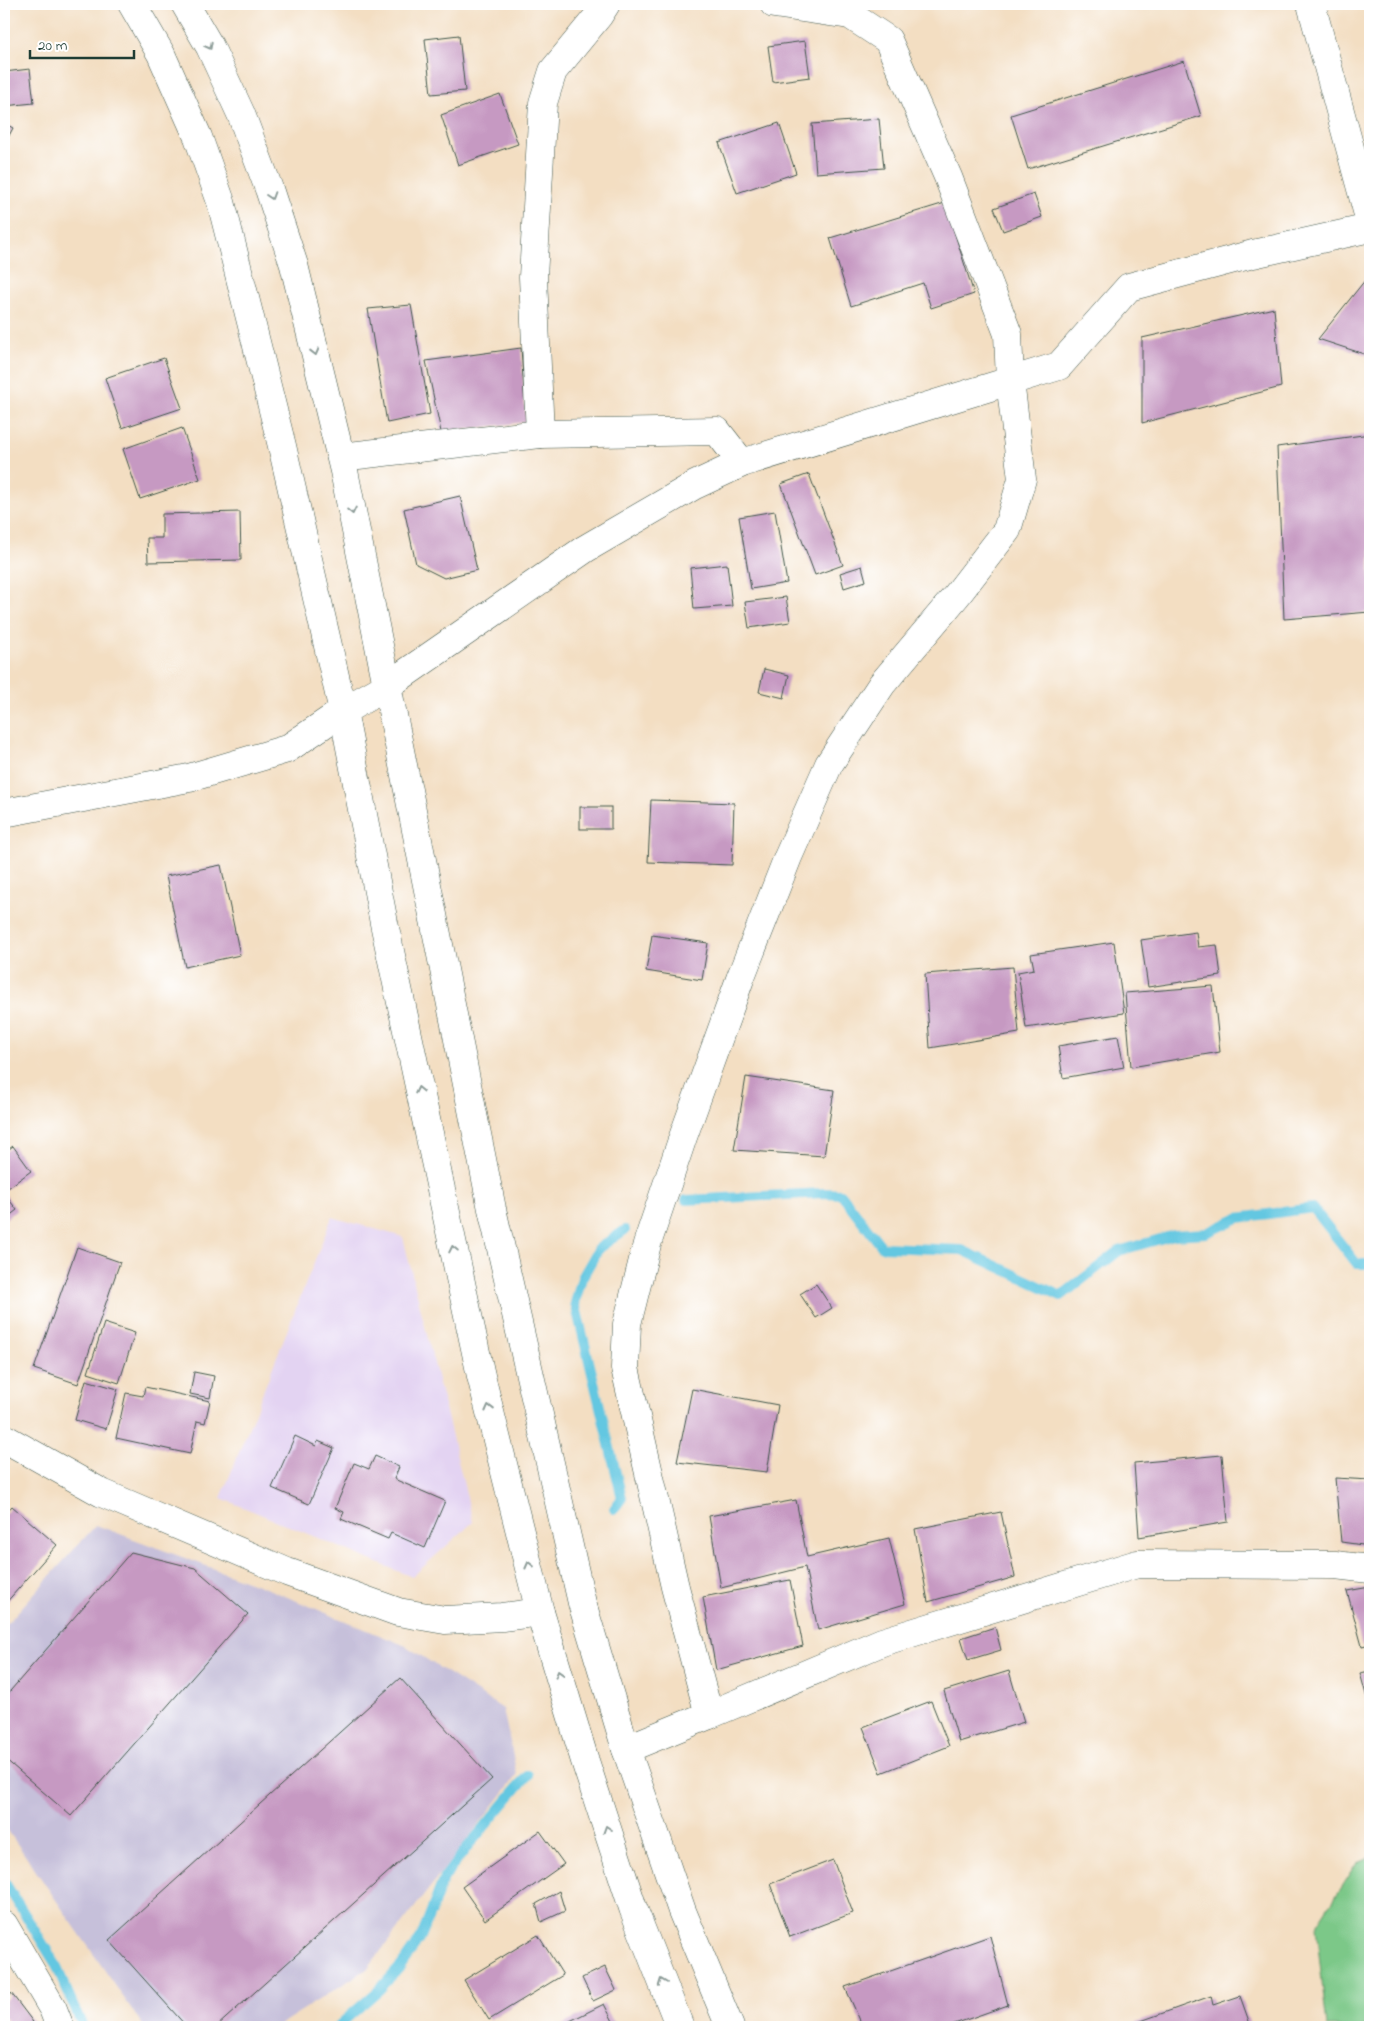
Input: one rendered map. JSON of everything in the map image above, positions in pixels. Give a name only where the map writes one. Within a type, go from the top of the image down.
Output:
[{"type":"street","points":[[132,4],[164,63],[198,137],[221,202],[282,446],[343,711],[384,923],[476,1357],[540,1612],[585,1761],[633,1908],[680,2027]]},
{"type":"street","points":[[185,4],[210,48],[241,114],[269,189],[294,266],[340,457],[494,1219],[582,1603],[626,1749],[682,1911],[730,2027]]},
{"type":"street","points":[[540,434],[533,277],[543,103],[553,71],[606,4]]},
{"type":"street","points":[[709,1715],[675,1587],[625,1368],[627,1324],[647,1244],[740,979],[788,857],[829,764],[882,684],[957,595],[1007,530],[1022,480],[1010,381],[1008,334],[948,177],[888,40],[850,15],[774,4]]},
{"type":"street","points":[[1312,4],[1370,222]]},
{"type":"street","points":[[4,813],[189,778],[286,749],[343,711],[387,686],[585,549],[695,485],[742,463],[1059,366],[1129,288],[1253,254],[1370,228]]},
{"type":"street","points":[[340,457],[540,434],[717,431],[742,463]]},
{"type":"street","points":[[4,1438],[102,1493],[287,1572],[398,1612],[445,1620],[502,1617],[540,1612]]},
{"type":"street","points":[[626,1749],[882,1642],[1136,1564],[1335,1566],[1370,1569]]},
{"type":"street","points":[[4,1925],[53,2009],[60,2027]]},
{"type":"shaded area","points":[[332,1217],[403,1237],[473,1522],[412,1577],[221,1498]]},
{"type":"shaded area","points":[[96,1525],[268,1589],[406,1646],[503,1709],[517,1775],[367,1969],[276,2027],[144,2027],[4,1825],[4,1627]]},
{"type":"green space","points":[[1370,1857],[1370,2027],[1327,2027],[1316,1927],[1358,1862]]},
{"type":"building","points":[[459,35],[465,91],[431,94],[425,39]]},
{"type":"building","points":[[805,41],[810,77],[773,82],[768,46]]},
{"type":"building","points":[[1184,61],[1201,116],[1028,169],[1011,115]]},
{"type":"building","points":[[30,69],[34,103],[4,106],[4,72]]},
{"type":"building","points":[[500,94],[518,144],[458,165],[441,115]]},
{"type":"building","points":[[879,119],[884,168],[816,173],[812,124]]},
{"type":"building","points":[[4,123],[13,128],[4,145]]},
{"type":"building","points":[[779,123],[796,173],[737,193],[719,143]]},
{"type":"building","points":[[1034,194],[1042,217],[1003,231],[994,208]]},
{"type":"building","points":[[945,203],[974,294],[931,308],[923,283],[851,306],[830,238]]},
{"type":"building","points":[[1370,274],[1370,356],[1318,339]]},
{"type":"building","points":[[411,305],[430,414],[387,423],[368,309]]},
{"type":"building","points":[[1274,308],[1281,387],[1142,423],[1142,338]]},
{"type":"building","points":[[521,348],[526,422],[441,432],[426,361]]},
{"type":"building","points":[[164,358],[182,408],[122,428],[105,378]]},
{"type":"building","points":[[182,428],[200,479],[140,499],[123,449]]},
{"type":"building","points":[[1370,434],[1370,612],[1284,619],[1277,447]]},
{"type":"building","points":[[809,474],[843,565],[815,575],[781,484]]},
{"type":"building","points":[[460,496],[477,570],[444,578],[416,564],[404,509]]},
{"type":"building","points":[[775,511],[787,583],[751,589],[739,517]]},
{"type":"building","points":[[240,512],[241,560],[148,562],[147,538],[162,538],[162,514]]},
{"type":"building","points":[[727,564],[732,606],[694,609],[690,568]]},
{"type":"building","points":[[862,566],[866,581],[844,588],[840,573]]},
{"type":"building","points":[[786,597],[790,622],[749,628],[745,602]]},
{"type":"building","points":[[764,669],[789,675],[784,698],[759,692]]},
{"type":"building","points":[[651,800],[734,803],[732,865],[648,862]]},
{"type":"building","points":[[580,807],[611,807],[611,829],[580,829]]},
{"type":"building","points":[[221,865],[240,955],[185,967],[166,876]]},
{"type":"building","points":[[1196,932],[1198,947],[1217,945],[1221,976],[1148,987],[1141,940]]},
{"type":"building","points":[[652,935],[708,943],[702,980],[646,971]]},
{"type":"building","points":[[1114,942],[1124,1013],[1026,1028],[1018,972],[1034,969],[1031,954]]},
{"type":"building","points":[[1013,967],[1019,1033],[930,1048],[925,974]]},
{"type":"building","points":[[1213,986],[1220,1052],[1131,1067],[1125,993]]},
{"type":"building","points":[[1118,1036],[1124,1067],[1063,1078],[1058,1046]]},
{"type":"building","points":[[746,1077],[834,1090],[824,1156],[734,1150]]},
{"type":"building","points":[[13,1146],[31,1171],[4,1191],[4,1153]]},
{"type":"building","points":[[4,1193],[17,1210],[4,1220]]},
{"type":"building","points":[[77,1247],[120,1262],[78,1384],[34,1369]]},
{"type":"building","points":[[816,1284],[832,1308],[816,1318],[800,1294]]},
{"type":"building","points":[[104,1323],[135,1333],[119,1383],[88,1373]]},
{"type":"building","points":[[194,1372],[214,1376],[210,1398],[190,1394]]},
{"type":"building","points":[[86,1380],[118,1389],[106,1429],[75,1420]]},
{"type":"building","points":[[145,1387],[210,1401],[205,1423],[197,1421],[190,1454],[116,1438],[126,1393],[143,1396]]},
{"type":"building","points":[[692,1389],[778,1405],[767,1472],[677,1462]]},
{"type":"building","points":[[295,1436],[316,1446],[318,1441],[334,1448],[309,1504],[272,1488]]},
{"type":"building","points":[[1222,1455],[1228,1522],[1139,1537],[1134,1463]]},
{"type":"building","points":[[375,1456],[399,1467],[394,1479],[445,1501],[425,1548],[391,1533],[388,1539],[341,1519],[344,1512],[335,1508],[354,1463],[369,1469]]},
{"type":"building","points":[[1335,1478],[1370,1480],[1370,1546],[1341,1542]]},
{"type":"building","points":[[796,1500],[807,1557],[889,1538],[905,1604],[818,1630],[805,1567],[721,1588],[709,1516]]},
{"type":"building","points":[[12,1506],[57,1545],[4,1605],[4,1515]]},
{"type":"building","points":[[1001,1512],[1015,1577],[928,1602],[915,1529]]},
{"type":"building","points":[[131,1552],[195,1568],[248,1614],[71,1816],[4,1758],[4,1698]]},
{"type":"building","points":[[790,1580],[803,1646],[716,1670],[703,1597]]},
{"type":"building","points":[[1370,1587],[1370,1644],[1362,1646],[1347,1591]]},
{"type":"building","points":[[995,1627],[1001,1650],[968,1660],[961,1638]]},
{"type":"building","points":[[1009,1671],[1024,1722],[959,1742],[944,1691]]},
{"type":"building","points":[[1370,1671],[1370,1709],[1360,1673]]},
{"type":"building","points":[[400,1678],[492,1779],[216,2027],[187,2027],[109,1940]]},
{"type":"building","points":[[931,1701],[949,1746],[881,1773],[863,1727]]},
{"type":"building","points":[[540,1831],[564,1864],[485,1920],[462,1887]]},
{"type":"building","points":[[833,1860],[853,1913],[790,1937],[770,1884]]},
{"type":"building","points":[[559,1891],[565,1911],[541,1922],[536,1904]]},
{"type":"building","points":[[538,1935],[563,1975],[489,2020],[464,1980]]},
{"type":"building","points":[[990,1936],[1008,2005],[946,2027],[863,2027],[845,1987]]},
{"type":"building","points":[[605,1967],[616,1990],[593,2001],[582,1978]]},
{"type":"building","points":[[11,1993],[33,2022],[26,2027],[12,2027],[4,2016],[4,2002]]},
{"type":"building","points":[[1211,1996],[1213,2005],[1240,1996],[1251,2027],[1124,2027]]},
{"type":"building","points":[[604,2004],[616,2027],[558,2027]]},
{"type":"waterway","points":[[686,1200],[825,1193],[841,1194],[882,1247],[962,1250],[1061,1296],[1119,1251],[1174,1235],[1206,1233],[1238,1218],[1313,1208],[1357,1264],[1370,1264]]},
{"type":"waterway","points":[[614,1509],[622,1498],[575,1303],[582,1278],[599,1248],[625,1230]]},
{"type":"waterway","points":[[337,2027],[379,1990],[401,1966],[421,1937],[444,1878],[528,1775]]},
{"type":"waterway","points":[[4,1881],[55,1963],[83,2027]]}]
